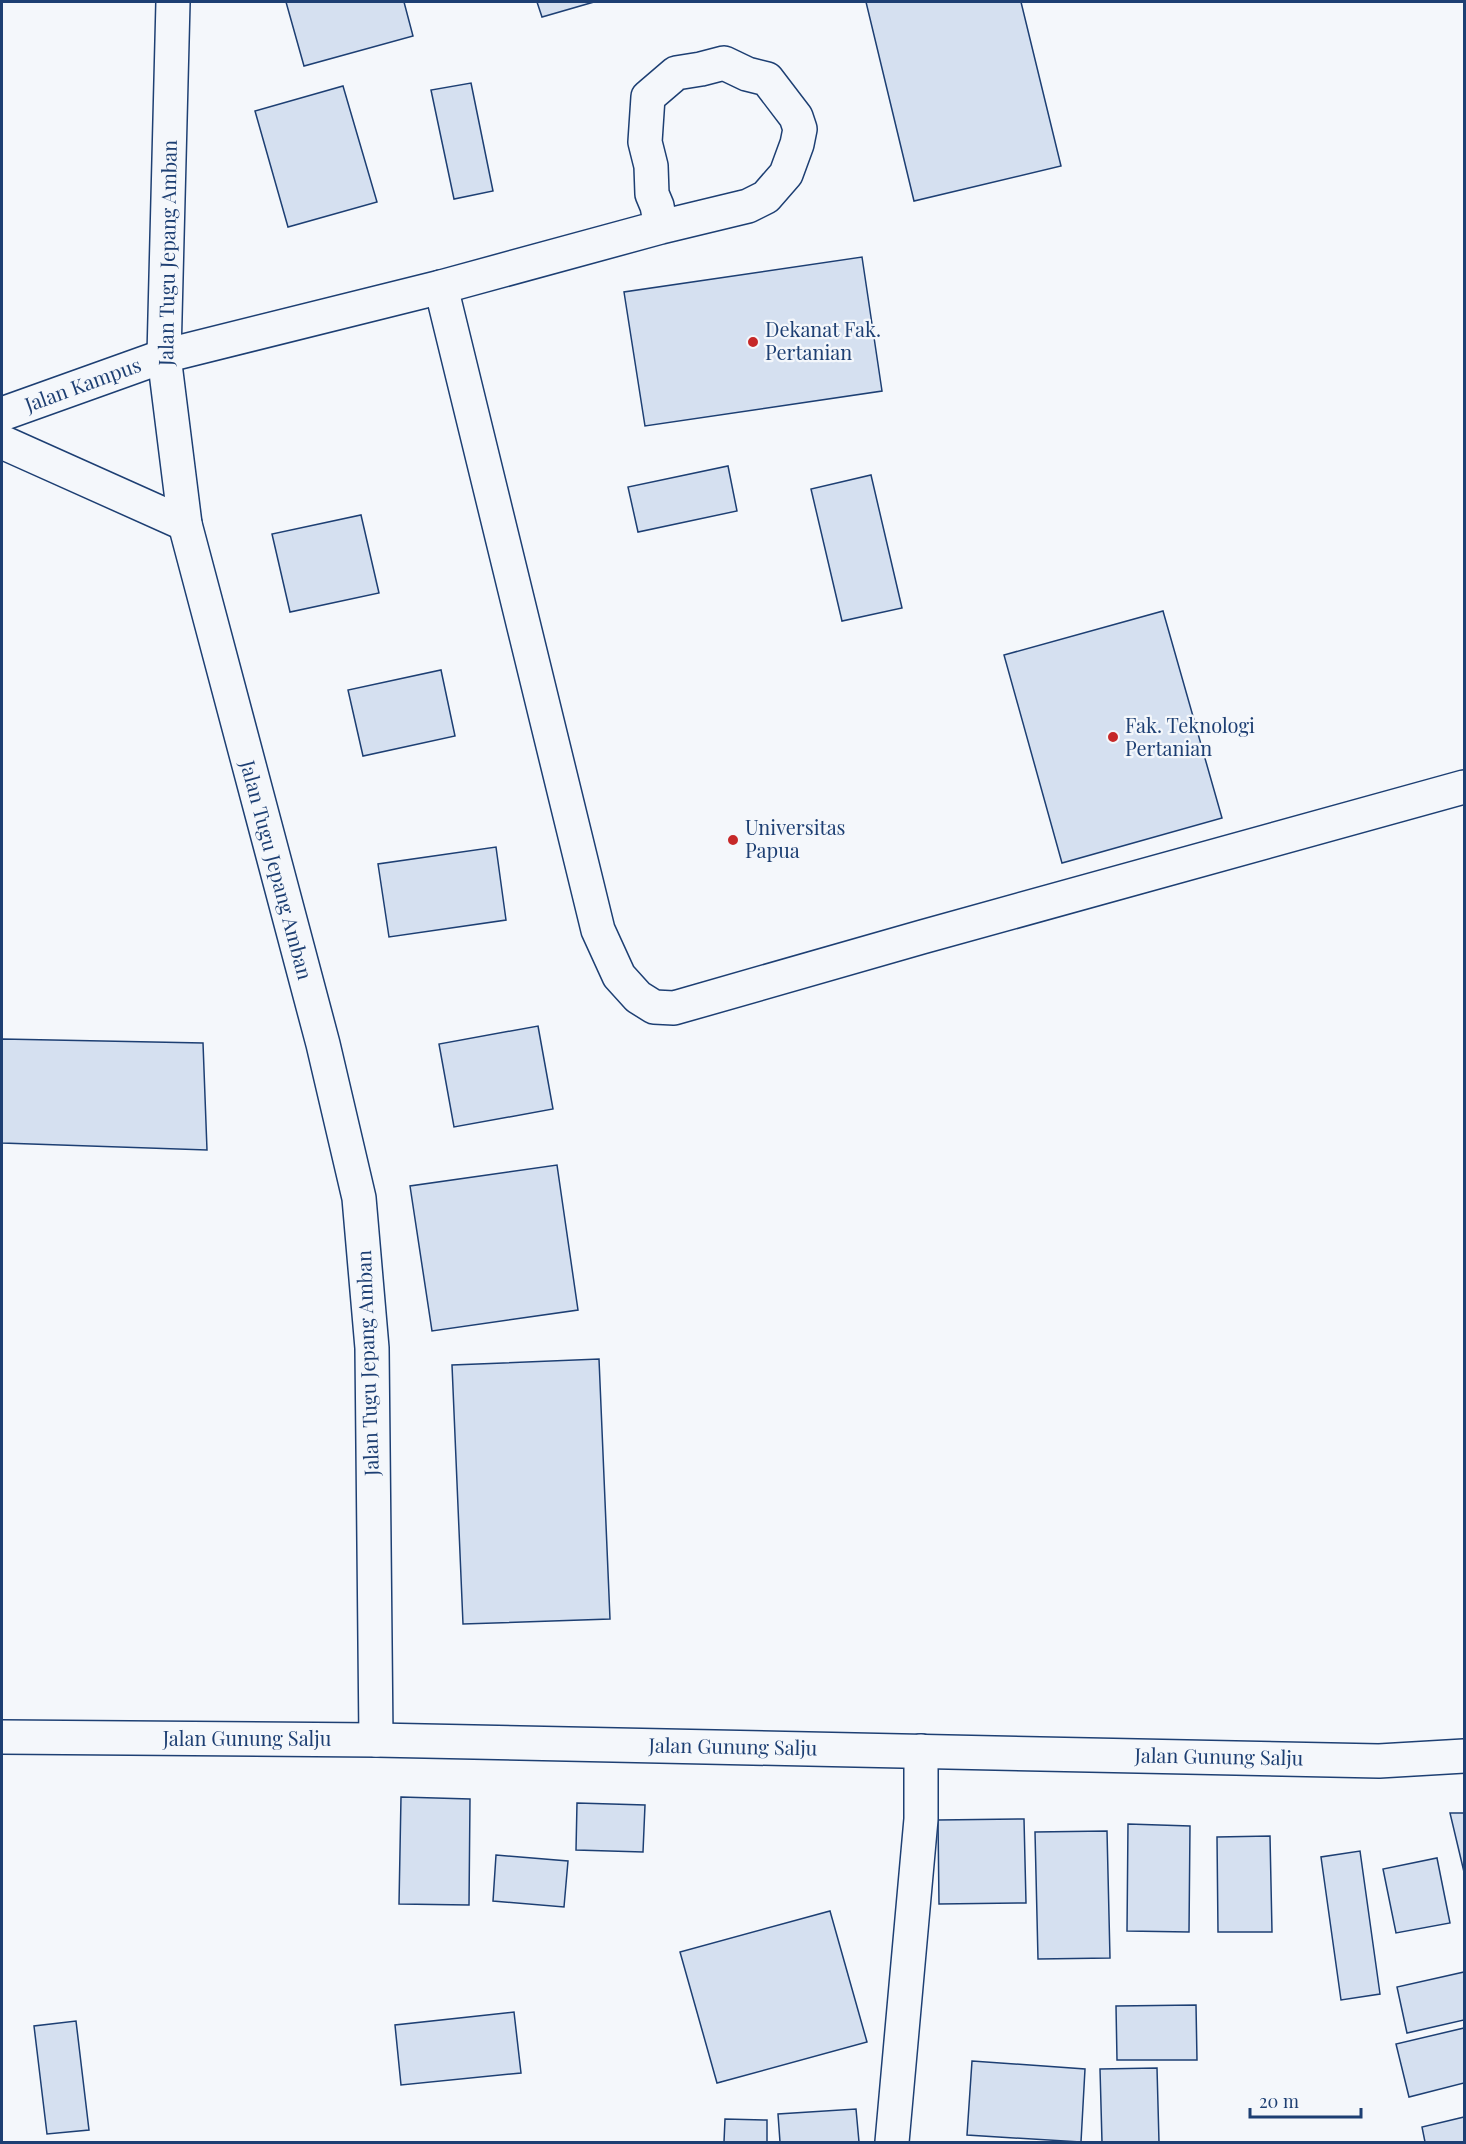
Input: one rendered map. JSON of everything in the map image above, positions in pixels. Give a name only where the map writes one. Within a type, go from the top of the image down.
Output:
[{"type":"street","name":"Jalan Tugu Jepang Amban","points":[[173,2],[164,356],[185,524],[328,1066],[360,1198],[372,1348],[376,1740]]},
{"type":"street","points":[[724,63],[747,74],[767,79],[796,117],[800,129],[786,174],[766,197],[748,206],[661,227],[652,194],[651,166],[645,142],[648,97],[676,73],[724,63]]},
{"type":"street","name":"Jalan Kampus","points":[[2,414],[164,356],[441,286],[661,227]]},
{"type":"street","points":[[441,286],[598,930],[619,976],[638,997],[654,1007],[674,1008],[712,998],[922,937],[1464,787]]},
{"type":"street","points":[[2,442],[185,524]]},
{"type":"street","name":"Jalan Gunung Salju","points":[[2,1737],[376,1740],[1379,1761],[1464,1756]]},
{"type":"street","points":[[892,2142],[921,1819],[921,1751]]},
{"type":"building","points":[[286,2],[404,2],[413,36],[304,66]]},
{"type":"building","points":[[537,2],[594,2],[542,17]]},
{"type":"building","points":[[866,2],[1021,2],[1061,166],[914,201]]},
{"type":"building","points":[[471,83],[493,191],[454,199],[431,90]]},
{"type":"building","points":[[343,86],[377,202],[288,227],[255,111]]},
{"type":"building","name":"Dekanat Fak. Pertanian","points":[[862,257],[882,391],[645,426],[624,292]]},
{"type":"building","points":[[728,466],[737,511],[638,532],[628,487]]},
{"type":"building","points":[[871,475],[902,608],[842,621],[811,489]]},
{"type":"building","points":[[361,515],[379,593],[290,612],[272,534]]},
{"type":"building","name":"Fak. Teknologi Pertanian","points":[[1163,611],[1222,818],[1062,863],[1004,655]]},
{"type":"building","points":[[441,670],[455,736],[363,756],[348,690]]},
{"type":"building","points":[[496,847],[506,920],[389,937],[378,864]]},
{"type":"building","points":[[538,1026],[553,1109],[454,1127],[439,1044]]},
{"type":"building","points":[[2,1039],[203,1043],[207,1150],[2,1143]]},
{"type":"building","points":[[557,1165],[578,1310],[432,1331],[410,1186]]},
{"type":"building","points":[[599,1359],[610,1619],[463,1624],[452,1365]]},
{"type":"building","points":[[401,1797],[470,1799],[469,1905],[399,1904]]},
{"type":"building","points":[[577,1803],[645,1805],[643,1852],[576,1850]]},
{"type":"building","points":[[1450,1813],[1464,1813],[1464,1872]]},
{"type":"building","points":[[1024,1819],[1026,1903],[939,1904],[938,1820]]},
{"type":"building","points":[[1128,1824],[1190,1826],[1189,1932],[1127,1931]]},
{"type":"building","points":[[1107,1831],[1110,1958],[1038,1959],[1035,1832]]},
{"type":"building","points":[[1270,1836],[1272,1932],[1218,1932],[1217,1837]]},
{"type":"building","points":[[1360,1851],[1380,1994],[1341,2000],[1321,1857]]},
{"type":"building","points":[[496,1855],[568,1861],[564,1907],[493,1901]]},
{"type":"building","points":[[1437,1858],[1450,1923],[1396,1933],[1383,1869]]},
{"type":"building","points":[[830,1911],[867,2042],[717,2083],[680,1952]]},
{"type":"building","points":[[1464,1972],[1464,2020],[1407,2033],[1397,1987]]},
{"type":"building","points":[[1196,2005],[1197,2060],[1117,2060],[1116,2006]]},
{"type":"building","points":[[514,2012],[521,2073],[401,2085],[395,2025]]},
{"type":"building","points":[[76,2021],[89,2130],[47,2134],[34,2026]]},
{"type":"building","points":[[1464,2028],[1464,2083],[1409,2097],[1396,2044]]},
{"type":"building","points":[[972,2061],[1085,2069],[1081,2142],[967,2135]]},
{"type":"building","points":[[1157,2068],[1159,2142],[1102,2142],[1100,2069]]},
{"type":"building","points":[[856,2109],[859,2142],[780,2142],[778,2114]]},
{"type":"building","points":[[1464,2117],[1464,2142],[1425,2142],[1422,2127]]},
{"type":"building","points":[[725,2119],[767,2120],[767,2142],[724,2142]]},
{"type":"place","name":"Dekanat Fak. Pertanian","points":[[753,342]]},
{"type":"place","name":"Fak. Teknologi Pertanian","points":[[1113,737]]},
{"type":"place","name":"Universitas Papua","points":[[733,840]]}]
